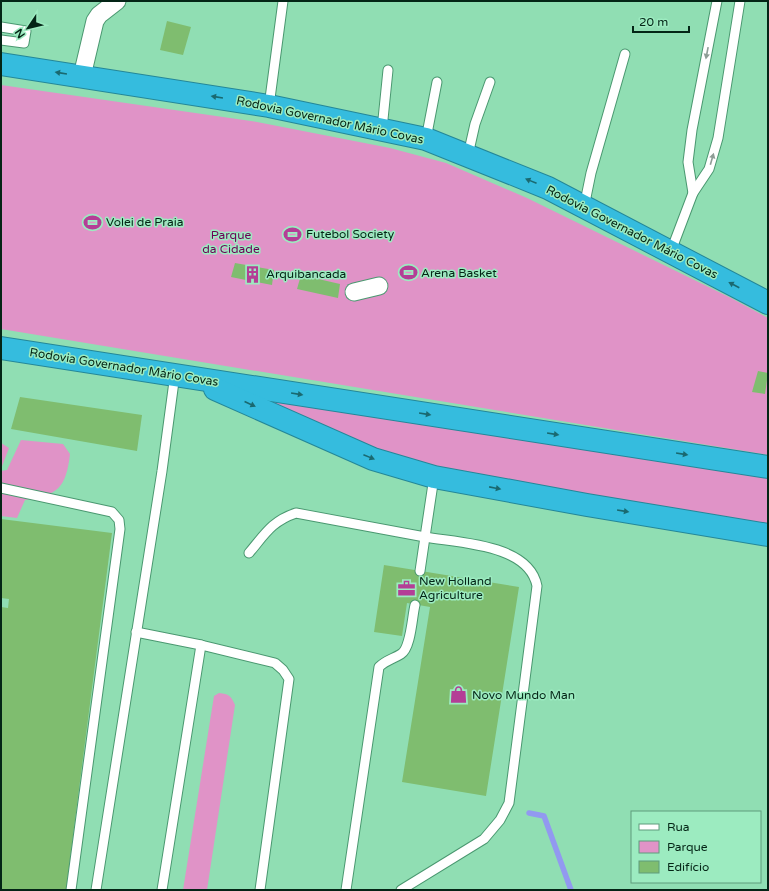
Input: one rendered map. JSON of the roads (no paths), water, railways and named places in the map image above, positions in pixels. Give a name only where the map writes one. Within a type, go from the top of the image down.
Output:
[{"type":"highway","name":"Rodovia Governador Mário Covas","points":[[1,64],[269,106],[426,139],[548,188],[768,303]]},
{"type":"highway","name":"Rodovia Governador Mário Covas","points":[[1,348],[768,467]]},
{"type":"highway","points":[[182,375],[373,459],[434,477],[587,505],[768,535]]},
{"type":"street","points":[[82,76],[99,15],[117,1]]},
{"type":"street","points":[[354,292],[379,286]]},
{"type":"lane","points":[[269,106],[283,1]]},
{"type":"lane","points":[[693,193],[688,162],[692,130],[717,1]]},
{"type":"lane","points":[[671,251],[693,193],[709,169],[718,138],[740,1]]},
{"type":"lane","points":[[1,27],[26,30],[24,44],[1,40]]},
{"type":"lane","points":[[584,207],[591,173],[625,54]]},
{"type":"lane","points":[[382,129],[388,70]]},
{"type":"lane","points":[[426,139],[438,82]]},
{"type":"lane","points":[[468,155],[475,124],[490,82]]},
{"type":"lane","points":[[96,890],[162,471],[182,375]]},
{"type":"lane","points":[[420,570],[434,477]]},
{"type":"lane","points":[[1,488],[112,512],[119,520],[120,529],[71,890]]},
{"type":"lane","points":[[249,553],[272,525],[282,518],[296,513],[495,549],[508,553],[520,560],[533,573],[537,586],[509,803],[500,820],[484,839],[401,890]]},
{"type":"lane","points":[[346,890],[379,667],[385,661],[401,654],[406,649],[415,605]]},
{"type":"lane","points":[[136,632],[201,645],[274,663],[283,670],[288,679],[260,890]]},
{"type":"lane","points":[[162,890],[201,645]]},
{"type":"waterway","points":[[529,813],[544,816],[571,890]]},
{"type":"place","name":"Volei de Praia","points":[[93,222]]},
{"type":"place","name":"Futebol Society","points":[[293,234]]},
{"type":"place","name":"Arena Basket","points":[[408,273]]},
{"type":"place","name":"Arquibancada","points":[[253,274]]},
{"type":"place","name":"New Holland Agriculture","points":[[406,588]]},
{"type":"place","name":"Novo Mundo Man","points":[[459,695]]},
{"type":"park label","name":"Parque da Cidade","points":[[231,242]]}]
